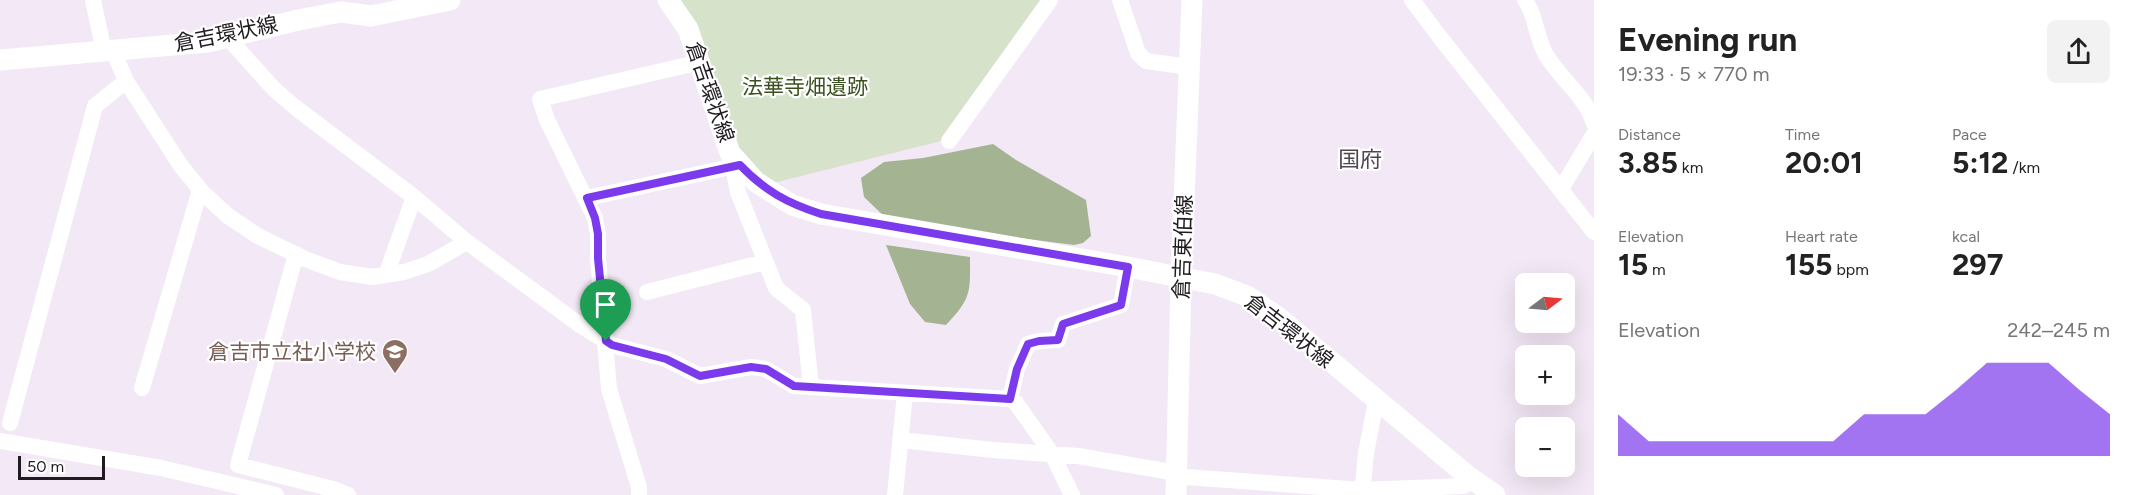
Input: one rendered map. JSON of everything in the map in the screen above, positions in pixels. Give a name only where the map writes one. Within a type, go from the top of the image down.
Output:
[{"type":"main road","name":"倉吉環状線","points":[[0,60],[208,42],[340,12],[370,16],[450,0]]},
{"type":"main road","name":"倉吉環状線","points":[[668,0],[688,29],[730,153],[756,182],[792,205],[821,214],[1181,277],[1215,284],[1247,296],[1278,317],[1376,401],[1465,486],[1495,495]]},
{"type":"main road","name":"倉吉東伯線","points":[[1176,495],[1181,277],[1192,0]]},
{"type":"street","points":[[93,0],[108,51],[181,166],[200,190],[228,216],[258,236],[340,272],[373,277],[404,272],[428,264],[467,242]]},
{"type":"street","points":[[949,141],[1050,0]]},
{"type":"street","points":[[1120,0],[1138,53],[1146,61],[1190,67]]},
{"type":"street","points":[[1412,0],[1594,232]]},
{"type":"street","points":[[1525,0],[1546,56],[1574,91],[1592,117],[1594,124]]},
{"type":"street","points":[[227,37],[275,90],[289,102],[414,197],[467,242],[580,325],[612,345],[666,359],[700,376],[751,367],[766,369],[794,386],[1010,399],[1016,403],[1052,454],[1072,495]]},
{"type":"street","points":[[639,495],[639,487],[609,389],[595,218],[547,120],[540,99],[692,64]]},
{"type":"street","points":[[10,423],[95,106],[126,81]]},
{"type":"street","points":[[1561,189],[1594,134]]},
{"type":"street","points":[[587,198],[740,165]]},
{"type":"street","points":[[740,165],[735,177],[738,192],[776,288],[803,310],[811,387]]},
{"type":"street","points":[[142,388],[200,190]]},
{"type":"street","points":[[386,275],[414,197]]},
{"type":"street","points":[[296,254],[238,465],[333,489],[348,495]]},
{"type":"street","points":[[647,292],[765,262]]},
{"type":"street","points":[[1010,399],[1017,369],[1028,344],[1058,340],[1063,324],[1121,305],[1128,267]]},
{"type":"street","points":[[895,495],[905,393]]},
{"type":"street","points":[[1362,493],[1366,453],[1376,401]]},
{"type":"street","points":[[901,440],[1078,456],[1177,473],[1186,477],[1362,493],[1465,486]]},
{"type":"street","points":[[0,441],[161,468],[276,495]]},
{"type":"green space","name":"法華寺畑遺跡","points":[[679,0],[1047,0],[949,139],[769,184],[758,175],[737,145]]},
{"type":"green space","points":[[993,144],[1016,160],[1086,200],[1091,236],[1083,243],[1074,245],[889,221],[864,197],[861,178],[884,162],[923,158]]},
{"type":"green space","points":[[886,245],[970,257],[968,294],[961,308],[946,325],[925,322],[910,304]]},
{"type":"place","name":"倉吉市立社小学校","points":[[395,375]]},
{"type":"district","name":"国府","points":[[1360,159]]},
{"type":"route","points":[[740,165],[756,182],[792,205],[821,214],[1128,267],[1121,305],[1063,324],[1058,340],[1028,344],[1017,369],[1010,399],[794,386],[766,369],[751,367],[700,376],[666,359],[612,345],[606,341],[598,234],[595,218],[587,198],[727,166],[740,165]]}]
